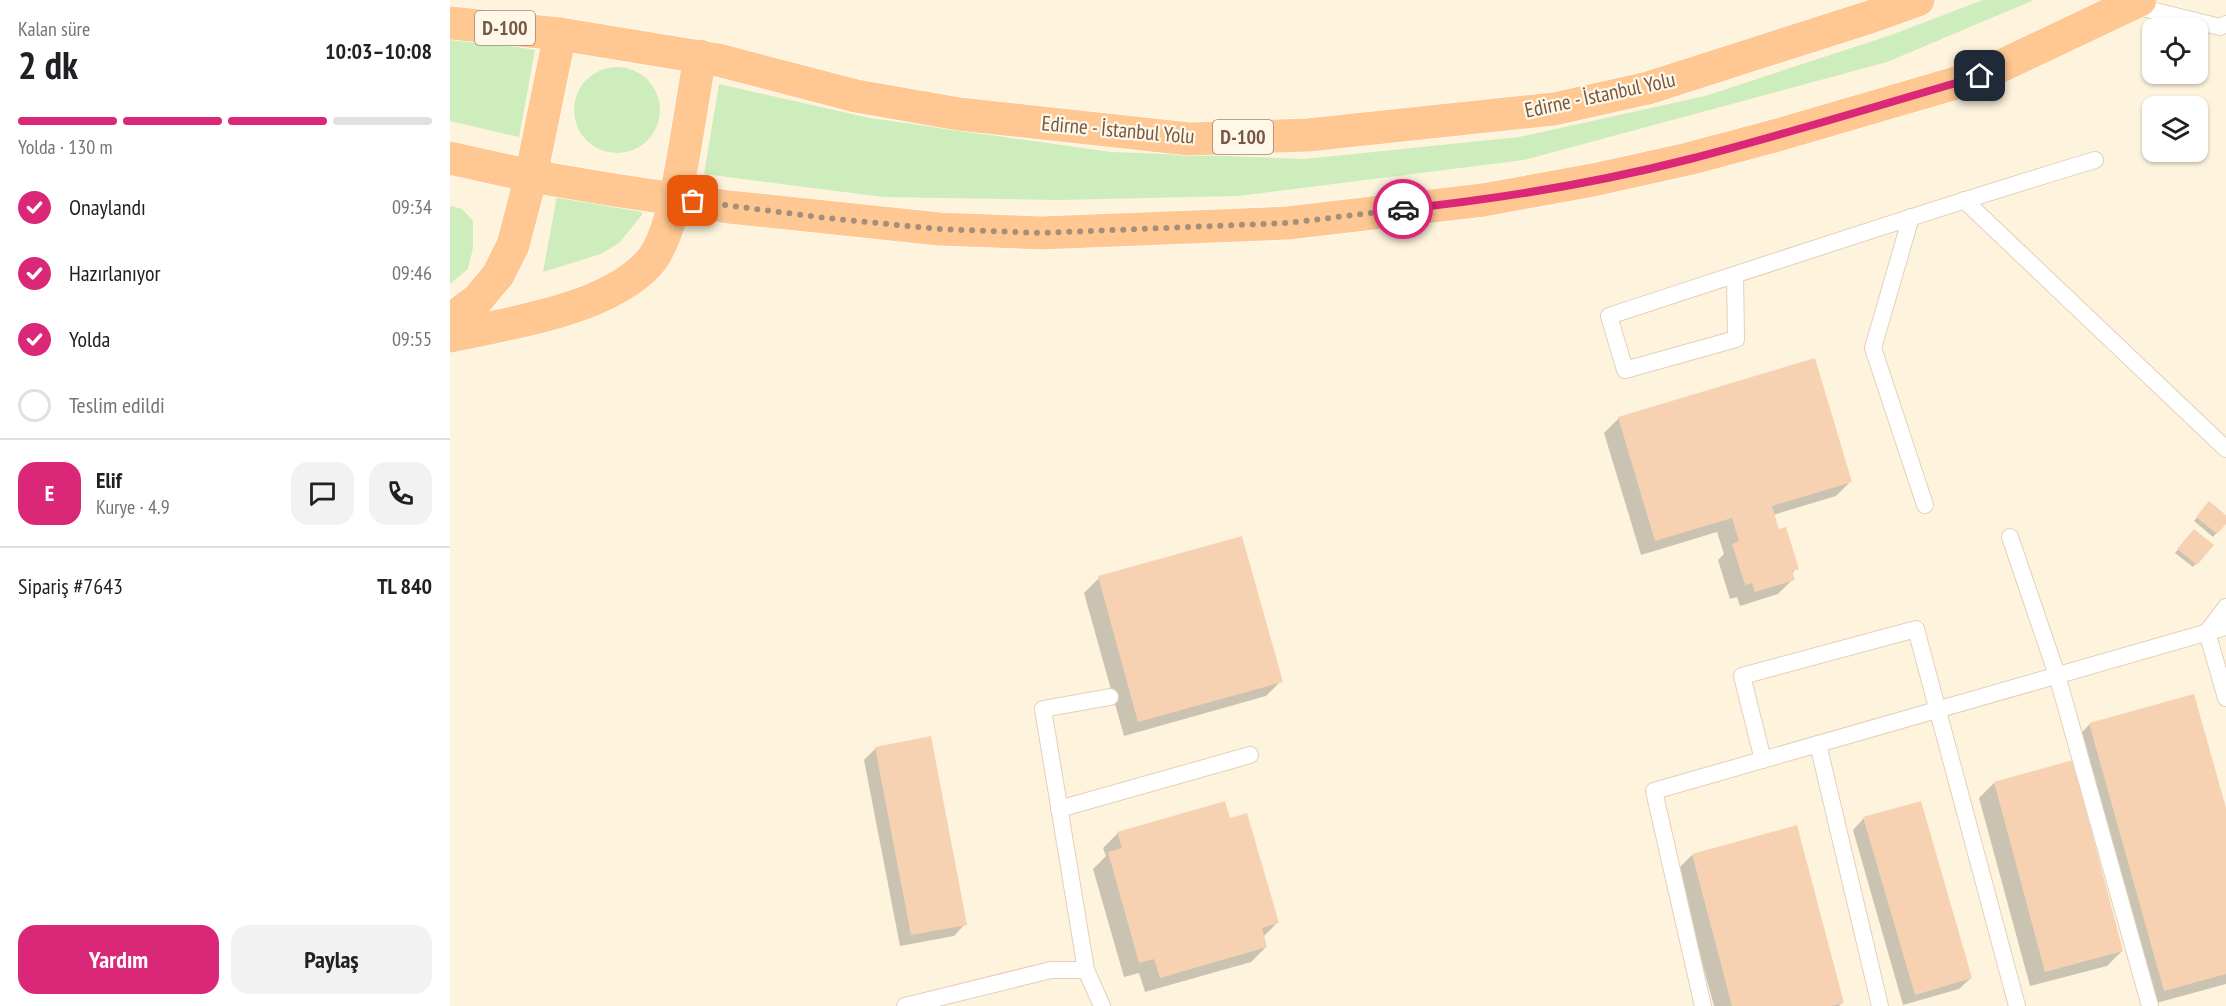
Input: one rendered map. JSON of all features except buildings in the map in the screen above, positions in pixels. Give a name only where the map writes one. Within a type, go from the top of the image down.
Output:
[{"type":"highway","name":"Edirne - İstanbul Yolu","points":[[560,34],[700,57],[856,96],[959,114],[1189,139],[1308,135],[1565,107],[1648,88],[1918,0]]},
{"type":"highway","points":[[450,158],[531,176],[675,199],[815,217],[939,229],[1041,233],[1288,223],[1482,200],[1593,180],[1688,159],[1980,76],[2135,2]]},
{"type":"highway","name":"D-100","points":[[450,23],[560,34]]},
{"type":"highway","points":[[450,320],[477,300],[498,275],[513,245],[531,176],[560,34]]},
{"type":"highway","points":[[450,336],[565,310],[620,287],[650,262],[666,233],[675,199],[700,57]]},
{"type":"lane","points":[[2135,2],[2220,27],[2226,24]]},
{"type":"lane","points":[[1735,275],[1736,339],[1625,370],[1609,316],[1911,217],[2095,160]]},
{"type":"lane","points":[[1964,200],[2226,449]]},
{"type":"lane","points":[[1911,217],[1873,348],[1925,505]]},
{"type":"lane","points":[[2010,537],[2057,675],[2150,1006]]},
{"type":"lane","points":[[2226,606],[2208,632],[2226,698]]},
{"type":"lane","points":[[1703,1006],[1654,791],[2226,627]]},
{"type":"lane","points":[[1763,760],[1742,676],[1916,629],[2017,1006]]},
{"type":"lane","points":[[1102,1006],[1086,970],[1043,709],[1110,697]]},
{"type":"lane","points":[[1818,744],[1880,1006]]},
{"type":"lane","points":[[1059,809],[1250,755]]},
{"type":"lane","points":[[905,1006],[1051,970],[1086,970]]},
{"type":"green space","points":[[1983,0],[2034,0],[1887,62],[1524,160],[1238,196],[1058,200],[883,197],[704,174],[719,84],[870,118],[1111,152],[1305,159],[1519,137],[1705,96],[1891,35]]},
{"type":"green space","points":[[450,36],[535,50],[519,137],[450,121]]},
{"type":"green space","points":[[609,67],[625,67],[648,79],[657,93],[660,110],[657,127],[648,141],[625,153],[609,153],[593,146],[581,134],[574,118],[574,102],[581,86],[593,74]]},
{"type":"green space","points":[[557,196],[642,212],[642,215],[619,243],[601,254],[543,272]]},
{"type":"green space","points":[[450,206],[462,209],[473,221],[473,248],[468,269],[450,284]]},
{"type":"way so far","points":[[693,201],[729,207],[939,229],[1041,233],[1288,223],[1403,209]]},
{"type":"route","points":[[1403,209],[1482,200],[1593,180],[1688,159],[1980,76]]}]
